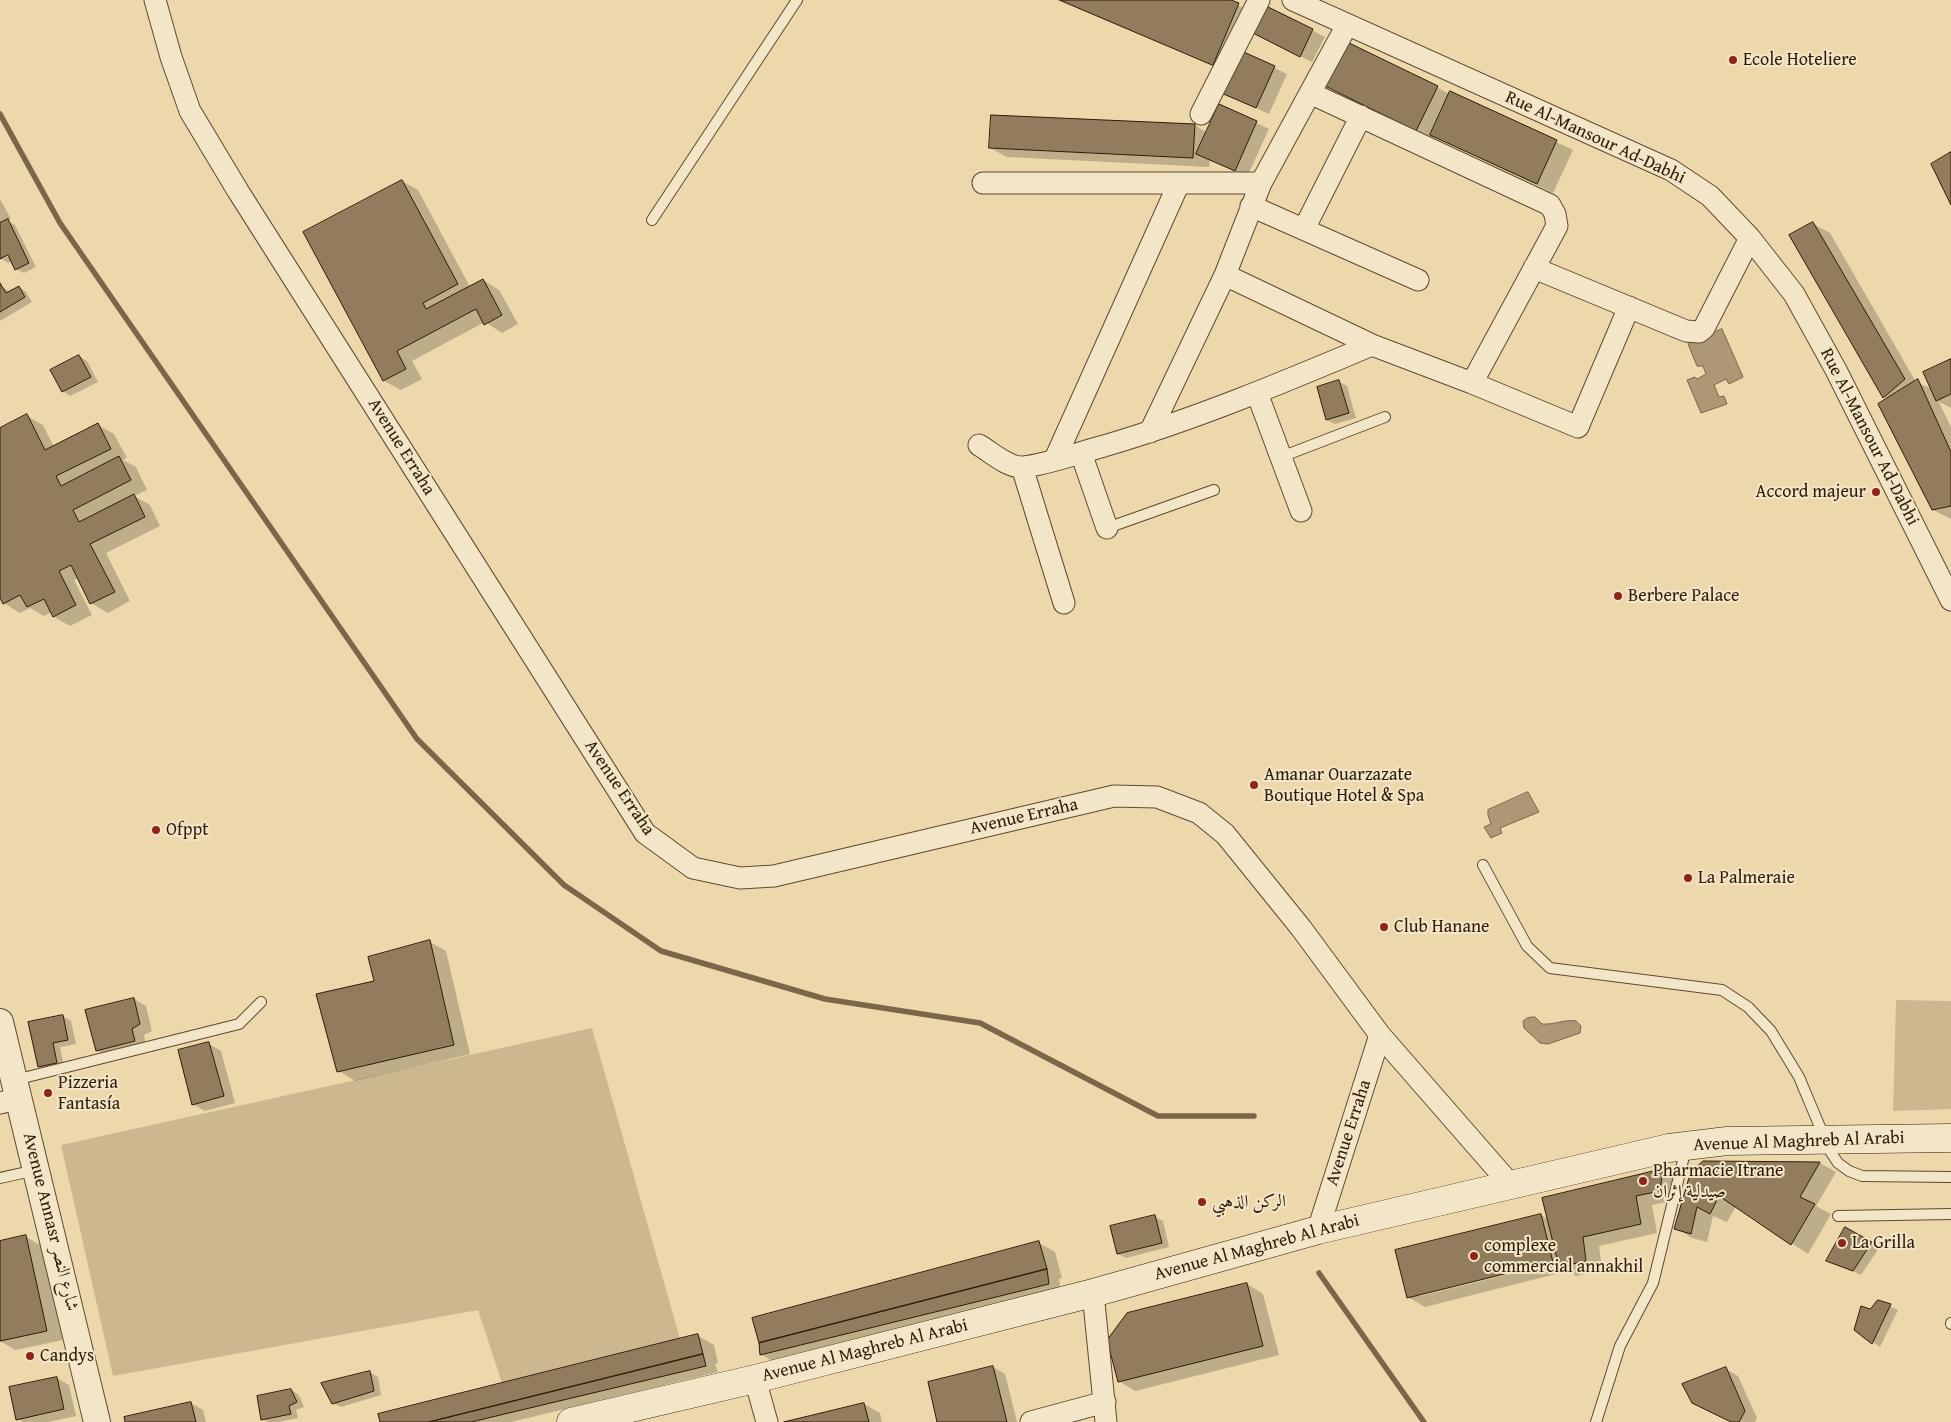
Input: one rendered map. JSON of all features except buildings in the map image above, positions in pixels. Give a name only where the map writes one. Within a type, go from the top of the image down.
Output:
[{"type":"main road","name":"Avenue Al Maghreb Al Arabi","points":[[572,1422],[619,1416],[755,1379],[1092,1293],[1318,1230],[1510,1184],[1687,1145],[1727,1141],[1826,1138],[1951,1138]]},
{"type":"street","name":"Avenue Erraha","points":[[155,0],[171,57],[190,111],[238,191],[645,833],[692,868],[740,878],[774,876],[1114,796],[1157,797],[1199,813],[1225,834],[1301,928],[1380,1035],[1510,1184]]},
{"type":"street","points":[[1201,114],[1259,0]]},
{"type":"street","name":"Rue Al-Mansour Ad-Dabhi","points":[[1293,0],[1671,170],[1710,196],[1750,238],[1794,294],[1841,379],[1951,600]]},
{"type":"street","points":[[1150,432],[1225,275],[1261,183],[1347,25]]},
{"type":"street","points":[[1310,92],[1550,205],[1555,214],[1557,226],[1472,383]]},
{"type":"street","points":[[1304,229],[1361,116]]},
{"type":"street","points":[[983,183],[1261,183]]},
{"type":"street","points":[[1056,459],[1179,183]]},
{"type":"street","points":[[1251,206],[1418,280]]},
{"type":"street","points":[[1534,268],[1686,331],[1699,332],[1704,328],[1750,238]]},
{"type":"street","points":[[1225,275],[1372,345],[1472,383],[1578,427],[1630,307]]},
{"type":"street","points":[[979,444],[1009,463],[1022,467],[1081,453],[1150,432],[1257,393],[1372,345]]},
{"type":"street","points":[[1257,393],[1301,511]]},
{"type":"street","points":[[1081,453],[1107,528]]},
{"type":"street","points":[[1022,467],[1064,603]]},
{"type":"street","name":"Avenue Annasr شارع النصر","points":[[0,1022],[12,1094],[37,1169],[97,1422]]},
{"type":"street","name":"Avenue Erraha","points":[[1318,1230],[1380,1035]]},
{"type":"street","points":[[1031,1422],[1105,1412],[1092,1293]]},
{"type":"street","points":[[755,1379],[767,1422]]},
{"type":"lane","points":[[652,220],[797,0]]},
{"type":"lane","points":[[1281,457],[1385,417]]},
{"type":"lane","points":[[1107,528],[1214,490]]},
{"type":"lane","points":[[1483,865],[1527,946],[1550,968],[1722,990],[1748,1008],[1771,1031],[1794,1069],[1826,1138],[1830,1151],[1838,1163],[1849,1171],[1862,1176],[1951,1177]]},
{"type":"lane","points":[[12,1094],[239,1024],[261,1002]]},
{"type":"lane","points":[[1596,1422],[1620,1346],[1653,1283],[1687,1145]]},
{"type":"lane","points":[[0,1178],[37,1169]]},
{"type":"lane","points":[[1838,1216],[1951,1214]]},
{"type":"shaded area","points":[[1722,329],[1743,377],[1729,384],[1726,379],[1714,385],[1719,397],[1724,396],[1727,404],[1701,413],[1687,380],[1695,377],[1697,379],[1706,374],[1703,366],[1697,366],[1688,344]]},
{"type":"shaded area","points":[[1528,792],[1539,812],[1500,828],[1502,833],[1491,838],[1484,827],[1491,824],[1488,810]]},
{"type":"shaded area","points":[[1896,1000],[1951,1001],[1951,1109],[1893,1111]]},
{"type":"shaded area","points":[[1535,1017],[1542,1024],[1576,1021],[1581,1026],[1580,1033],[1548,1044],[1540,1043],[1524,1028],[1523,1021],[1527,1018]]},
{"type":"shaded area","points":[[592,1028],[680,1339],[502,1383],[478,1310],[113,1376],[61,1145]]},
{"type":"waterway","points":[[0,114],[60,223],[417,739],[564,885],[661,951],[825,999],[980,1023],[1158,1116],[1254,1116]]},
{"type":"waterway","points":[[1319,1273],[1424,1422]]},
{"type":"place","name":"Ecole Hoteliere","points":[[1733,60]]},
{"type":"place","name":"Accord majeur","points":[[1876,492]]},
{"type":"place","name":"Berbere Palace","points":[[1618,596]]},
{"type":"place","name":"Amanar Ouarzazate Boutique Hotel & Spa","points":[[1254,785]]},
{"type":"place","name":"Ofppt","points":[[156,830]]},
{"type":"place","name":"La Palmeraie","points":[[1688,878]]},
{"type":"place","name":"Club Hanane","points":[[1384,927]]},
{"type":"place","name":"Pizzeria Fantasía","points":[[48,1093]]},
{"type":"place","name":"Pharmacie Itrane صيدلية إثران","points":[[1643,1181]]},
{"type":"place","name":"الركن الذهبي","points":[[1202,1202]]},
{"type":"place","name":"La Grilla","points":[[1842,1243]]},
{"type":"place","name":"complexe commercial annakhil","points":[[1474,1256]]},
{"type":"place","name":"Candys","points":[[30,1356]]}]
